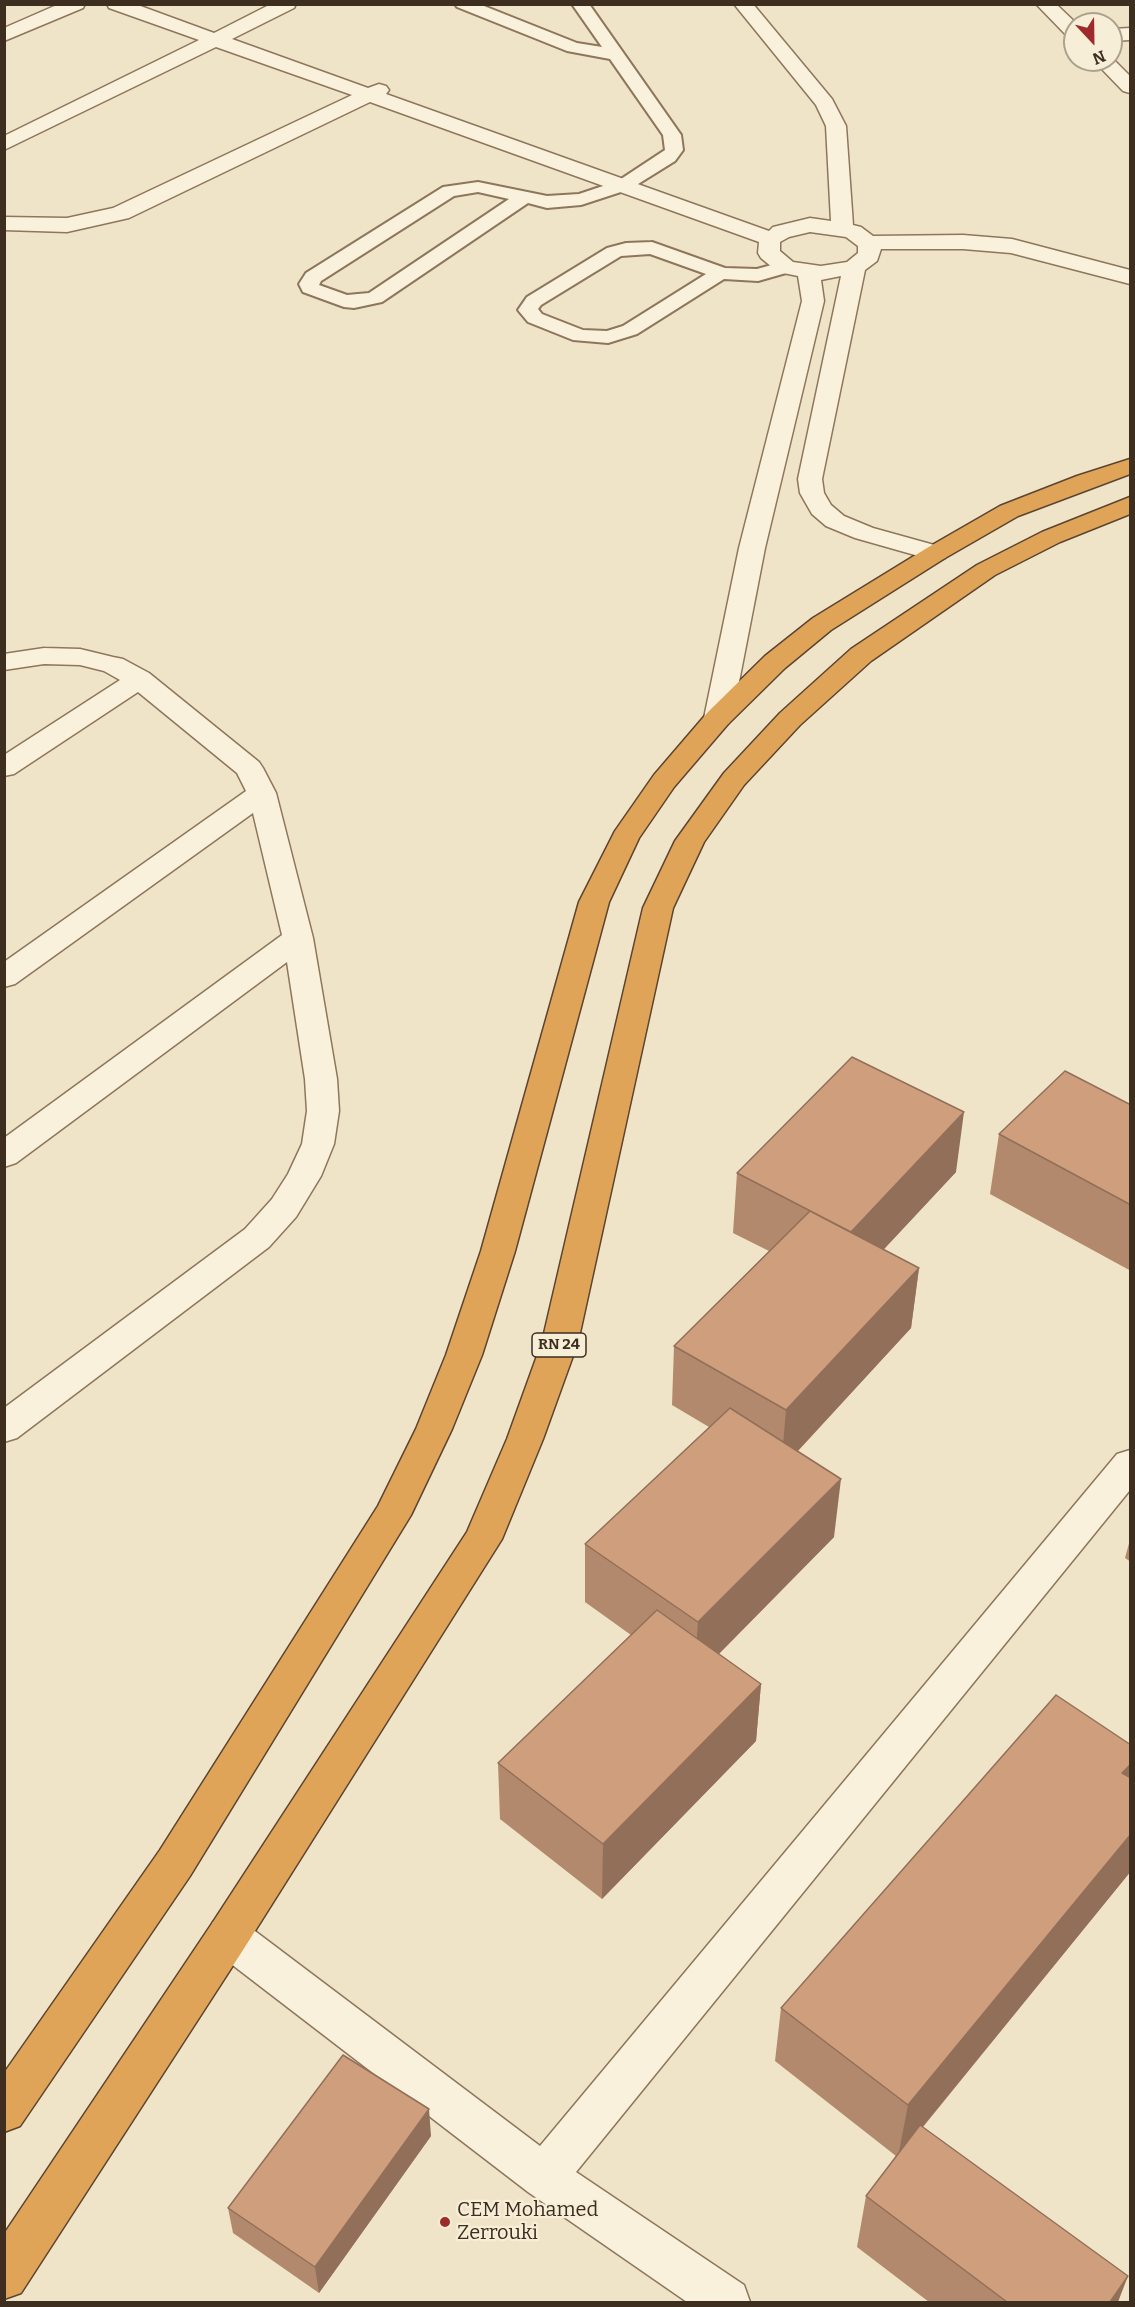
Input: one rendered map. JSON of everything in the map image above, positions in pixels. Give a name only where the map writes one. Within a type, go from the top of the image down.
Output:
[{"type":"highway","points":[[4,2111],[175,1863],[392,1515],[434,1429],[464,1355],[498,1251],[594,902],[625,837],[664,781],[718,718],[775,662],[822,624],[936,553],[1009,511],[1131,466]]},
{"type":"highway","name":"RN 24","points":[[4,2276],[228,1936],[483,1539],[525,1439],[560,1342],[658,908],[690,841],[734,779],[790,719],[861,655],[986,570],[1051,537],[1131,505]]},
{"type":"street","points":[[4,35],[76,4]]},
{"type":"street","points":[[116,4],[771,239]]},
{"type":"street","points":[[164,4],[794,227]]},
{"type":"street","points":[[4,144],[287,4]]},
{"type":"street","points":[[743,4],[825,103],[836,126],[842,228]]},
{"type":"street","points":[[1045,4],[1063,21]]},
{"type":"street","points":[[1115,72],[1131,87]]},
{"type":"street","points":[[4,223],[67,225],[104,219],[122,213],[389,85]]},
{"type":"street","points":[[868,243],[869,256],[854,267],[833,272],[798,269],[769,253],[768,246],[771,239],[781,232],[794,227],[810,225],[842,228],[853,232],[868,243],[963,242],[1012,246],[1131,277]]},
{"type":"street","points":[[854,267],[810,479],[812,494],[821,509],[835,521],[864,533],[936,553]]},
{"type":"street","points":[[718,718],[752,548],[813,301],[798,269]]},
{"type":"street","points":[[4,662],[44,656],[80,657],[113,665],[139,679],[249,768],[262,793],[298,938],[321,1080],[323,1111],[318,1144],[304,1176],[284,1208],[256,1238],[4,1428]]},
{"type":"street","points":[[4,768],[139,679]]},
{"type":"street","points":[[4,977],[262,793]]},
{"type":"street","points":[[4,1155],[298,938]]},
{"type":"street","points":[[544,2176],[1131,1464]]},
{"type":"street","points":[[228,1936],[544,2176],[727,2302]]},
{"type":"lane","points":[[463,4],[573,47],[616,55]]},
{"type":"lane","points":[[522,199],[375,298],[354,302],[344,301],[310,288],[310,281],[313,277],[449,191],[478,187],[522,199],[547,202],[565,201],[597,195],[624,185],[669,157],[674,150],[675,142],[672,135],[580,4]]},
{"type":"lane","points":[[721,273],[630,330],[608,338],[580,336],[535,318],[528,310],[534,301],[614,252],[626,249],[652,248],[721,273],[749,276],[798,269]]},
{"type":"building","points":[[852,1057],[964,1112],[851,1232],[737,1173]]},
{"type":"building","points":[[1065,1071],[1131,1105],[1131,1205],[999,1134]]},
{"type":"building","points":[[810,1211],[919,1268],[786,1410],[674,1346]]},
{"type":"building","points":[[730,1408],[841,1479],[698,1622],[585,1544]]},
{"type":"building","points":[[657,1610],[761,1684],[603,1844],[498,1763]]},
{"type":"building","points":[[1056,1695],[1131,1745],[1131,1764],[1122,1773],[1131,1778],[1131,1834],[908,2105],[781,2008]]},
{"type":"building","points":[[343,2055],[429,2109],[315,2267],[228,2208]]},
{"type":"building","points":[[920,2125],[1128,2276],[1110,2302],[1007,2302],[866,2196]]},
{"type":"place","name":"CEM Mohamed Zerrouki","points":[[445,2222]]}]
